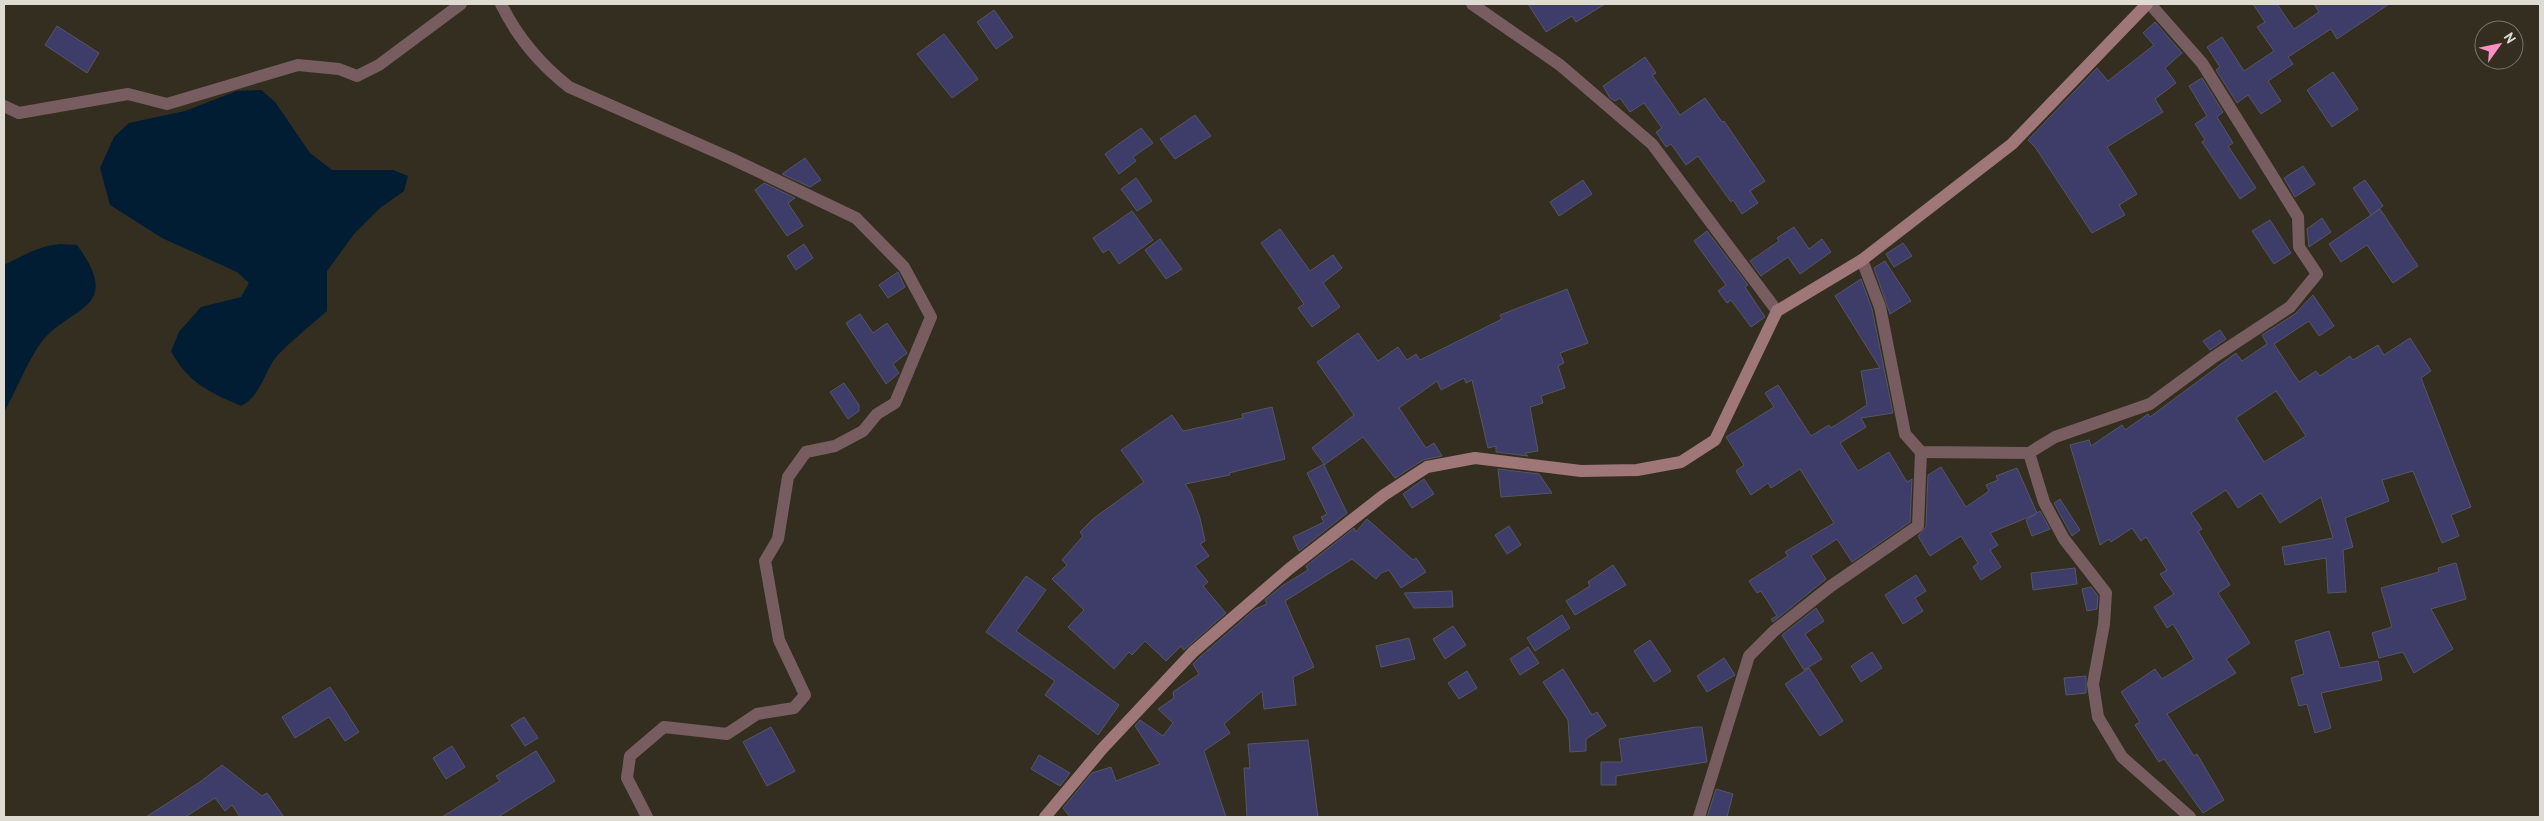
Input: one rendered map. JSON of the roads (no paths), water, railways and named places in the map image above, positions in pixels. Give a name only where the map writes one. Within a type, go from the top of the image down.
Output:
[{"type":"street","points":[[4,106],[19,113],[128,94],[167,104],[298,65],[339,69],[357,76],[379,65],[461,4]]},
{"type":"street","points":[[501,4],[528,48],[569,88],[730,158],[856,218],[904,268],[931,318],[894,403],[877,414],[863,431],[835,446],[806,452],[788,477],[778,539],[765,561],[779,640],[805,696],[794,708],[757,714],[727,734],[664,727],[630,756],[628,778],[647,817]]},
{"type":"street","points":[[1472,4],[1560,65],[1652,144],[1777,311]]},
{"type":"street","points":[[1045,817],[1102,749],[1193,652],[1289,569],[1384,495],[1426,468],[1475,458],[1581,471],[1637,470],[1681,462],[1715,440],[1777,311],[1862,260],[2012,144],[2148,4],[2202,63],[2262,159],[2298,217],[2300,247],[2316,274],[2290,307],[2214,357],[2150,404],[2055,437],[2029,453],[1920,452]]},
{"type":"street","points":[[1699,817],[1749,656],[1774,631],[1831,586],[1918,526],[1920,452],[1905,434],[1880,307],[1862,260]]},
{"type":"street","points":[[2029,453],[2044,502],[2064,539],[2106,593],[2104,624],[2093,684],[2098,717],[2122,757],[2190,817]]},
{"type":"water","points":[[261,90],[275,102],[310,153],[332,170],[393,170],[408,176],[404,191],[380,208],[354,234],[327,271],[327,311],[277,356],[254,396],[241,406],[209,391],[192,379],[171,351],[179,332],[201,307],[241,297],[249,283],[237,272],[162,238],[110,205],[100,168],[114,137],[129,123],[185,111],[237,91]]},
{"type":"water","points":[[60,244],[77,245],[91,267],[96,284],[93,296],[86,306],[49,333],[38,347],[4,412],[4,265],[38,249]]}]
